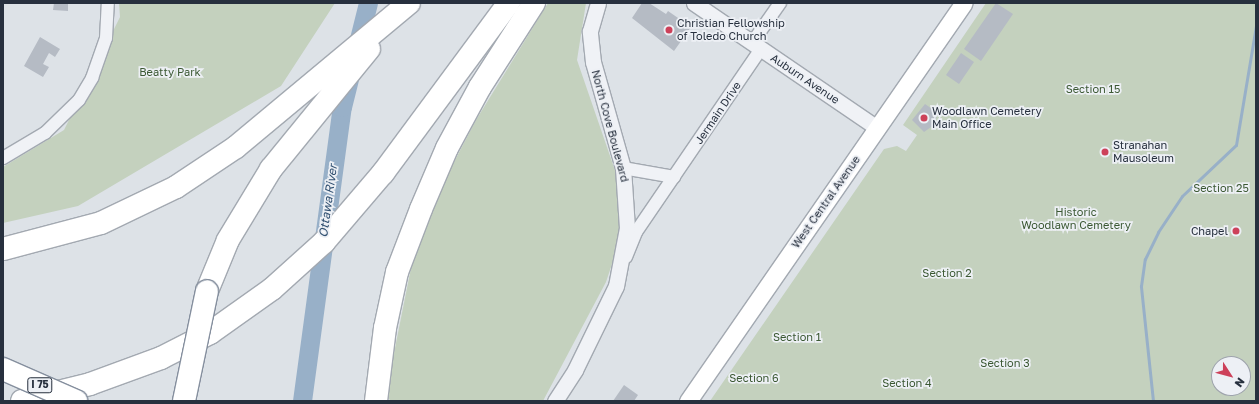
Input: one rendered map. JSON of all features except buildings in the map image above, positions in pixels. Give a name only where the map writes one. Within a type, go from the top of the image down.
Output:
[{"type":"highway","points":[[22,401],[90,384],[160,358],[210,333],[272,289],[324,242],[383,173],[509,3]]},
{"type":"highway","points":[[376,401],[385,328],[397,272],[421,209],[447,148],[476,94],[534,3]]},
{"type":"highway","points":[[3,249],[101,223],[176,186],[236,146],[406,6]]},
{"type":"highway","points":[[184,401],[207,291],[228,240],[271,169],[406,6]]},
{"type":"highway","name":"I 75","points":[[3,369],[76,401]]},
{"type":"main road","name":"West Central Avenue","points":[[688,401],[964,3]]},
{"type":"street","points":[[3,158],[46,133],[79,100],[92,78],[106,38],[108,3]]},
{"type":"street","name":"North Cove Boulevard","points":[[555,401],[605,312],[621,269],[628,203],[624,168],[592,62],[590,31],[598,3]]},
{"type":"street","name":"Auburn Avenue","points":[[694,3],[877,128]]},
{"type":"street","name":"Jermain Drive","points":[[621,269],[636,232],[674,177],[757,46],[780,3]]},
{"type":"street","points":[[624,168],[674,177]]},
{"type":"green space","name":"Beatty Park","points":[[119,3],[335,3],[281,86],[78,206],[3,223],[3,167],[64,130],[120,17]]},
{"type":"green space","points":[[548,3],[586,3],[577,60],[619,182],[621,201],[619,243],[606,282],[543,401],[391,401],[388,398],[391,368],[414,253],[443,183],[476,120]]},
{"type":"green space","name":"Historic Woodlawn Cemetery","points":[[986,3],[1256,3],[1256,401],[710,401],[884,149],[897,146],[906,151],[917,135],[903,125]]},
{"type":"waterway","name":"Ottawa River","points":[[302,401],[342,107],[368,3]]},
{"type":"waterway","points":[[1153,401],[1141,286],[1145,259],[1158,232],[1182,196],[1236,145],[1256,26]]},
{"type":"place","name":"Christian Fellowship of Toledo Church","points":[[669,30]]},
{"type":"place","name":"Woodlawn Cemetery Main Office","points":[[924,118]]},
{"type":"place","name":"Stranahan Mausoleum","points":[[1105,152]]},
{"type":"place","name":"Chapel","points":[[1236,231]]},
{"type":"park label","name":"Section 15","points":[[1093,89]]},
{"type":"park label","name":"Section 25","points":[[1221,188]]},
{"type":"park label","name":"Section 2","points":[[947,273]]},
{"type":"park label","name":"Section 1","points":[[797,337]]},
{"type":"park label","name":"Section 3","points":[[1005,363]]},
{"type":"park label","name":"Section 6","points":[[754,378]]},
{"type":"park label","name":"Section 4","points":[[907,383]]}]
